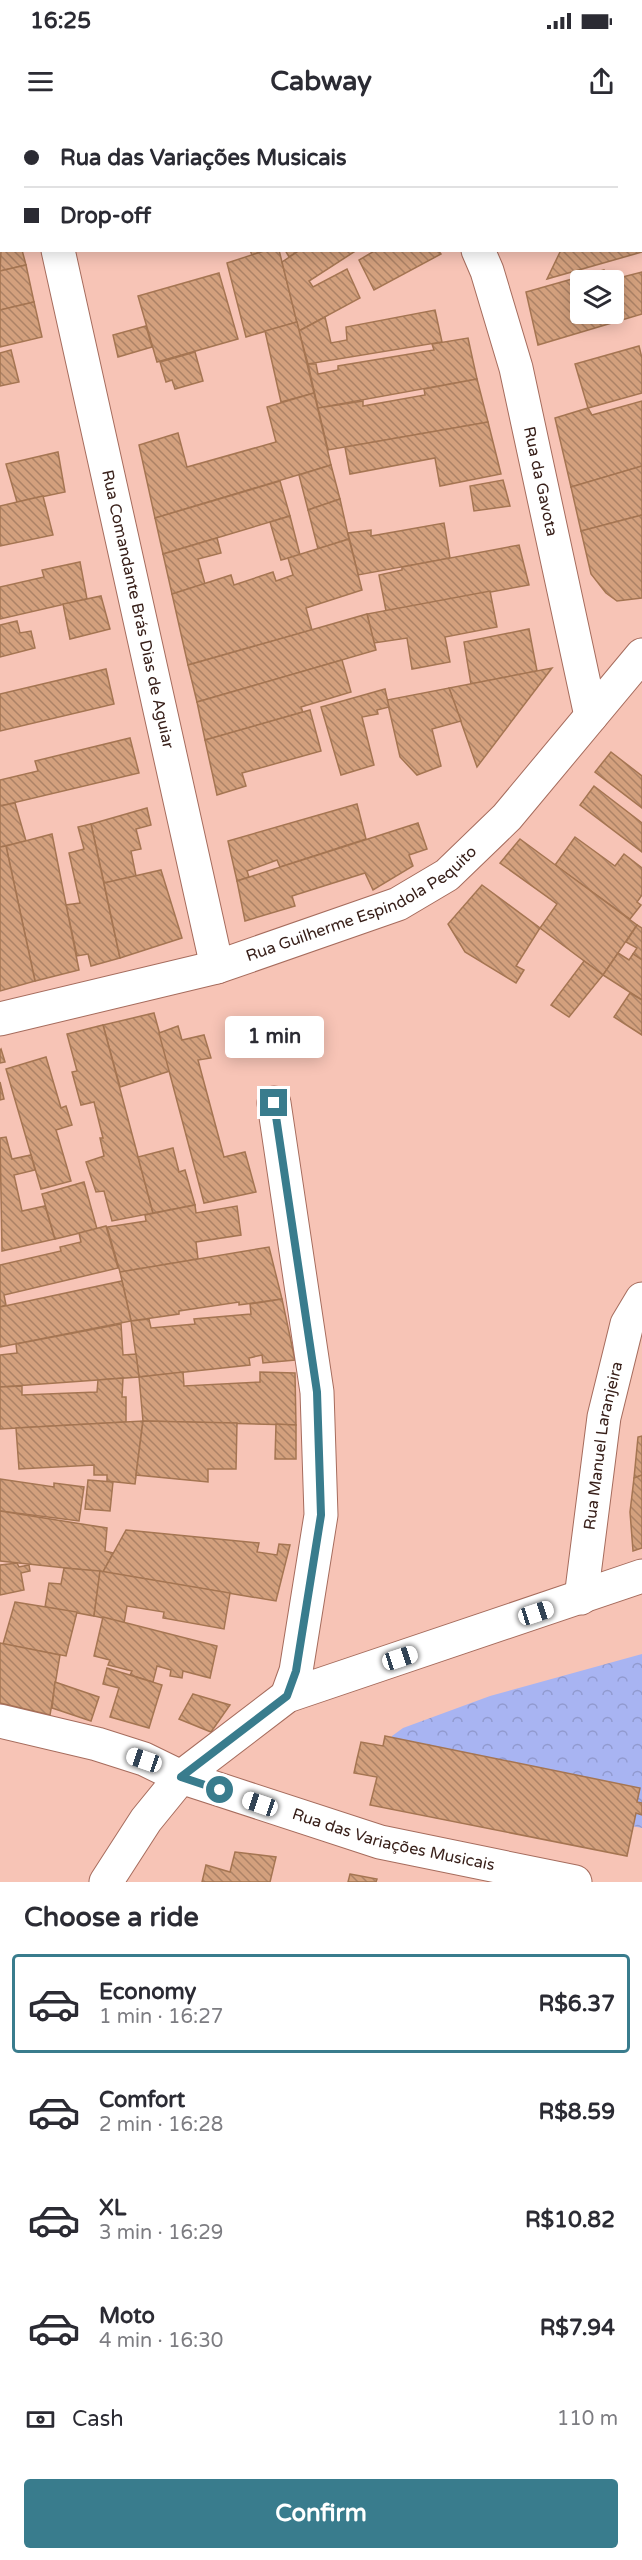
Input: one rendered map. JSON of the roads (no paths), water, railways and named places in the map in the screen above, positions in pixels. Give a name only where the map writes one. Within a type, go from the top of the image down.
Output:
[{"type":"street","name":"Rua Comandante Brás Dias de Aguiar","points":[[58,252],[218,967]]},
{"type":"street","name":"Rua da Gavota","points":[[479,252],[516,368],[591,716]]},
{"type":"street","name":"Rua Guilherme Espindola Pequito","points":[[0,1019],[218,967],[398,904],[447,875],[507,817],[642,655]]},
{"type":"street","points":[[274,1103],[317,1392],[321,1515],[296,1671],[287,1696]]},
{"type":"street","name":"Rua Manuel Laranjeira","points":[[581,1598],[604,1416],[627,1323],[642,1299]]},
{"type":"street","points":[[106,1882],[146,1820],[181,1777],[287,1696],[642,1576]]},
{"type":"street","name":"Rua das Variações Musicais","points":[[0,1720],[97,1744],[144,1760],[181,1777],[380,1842],[575,1882]]}]
